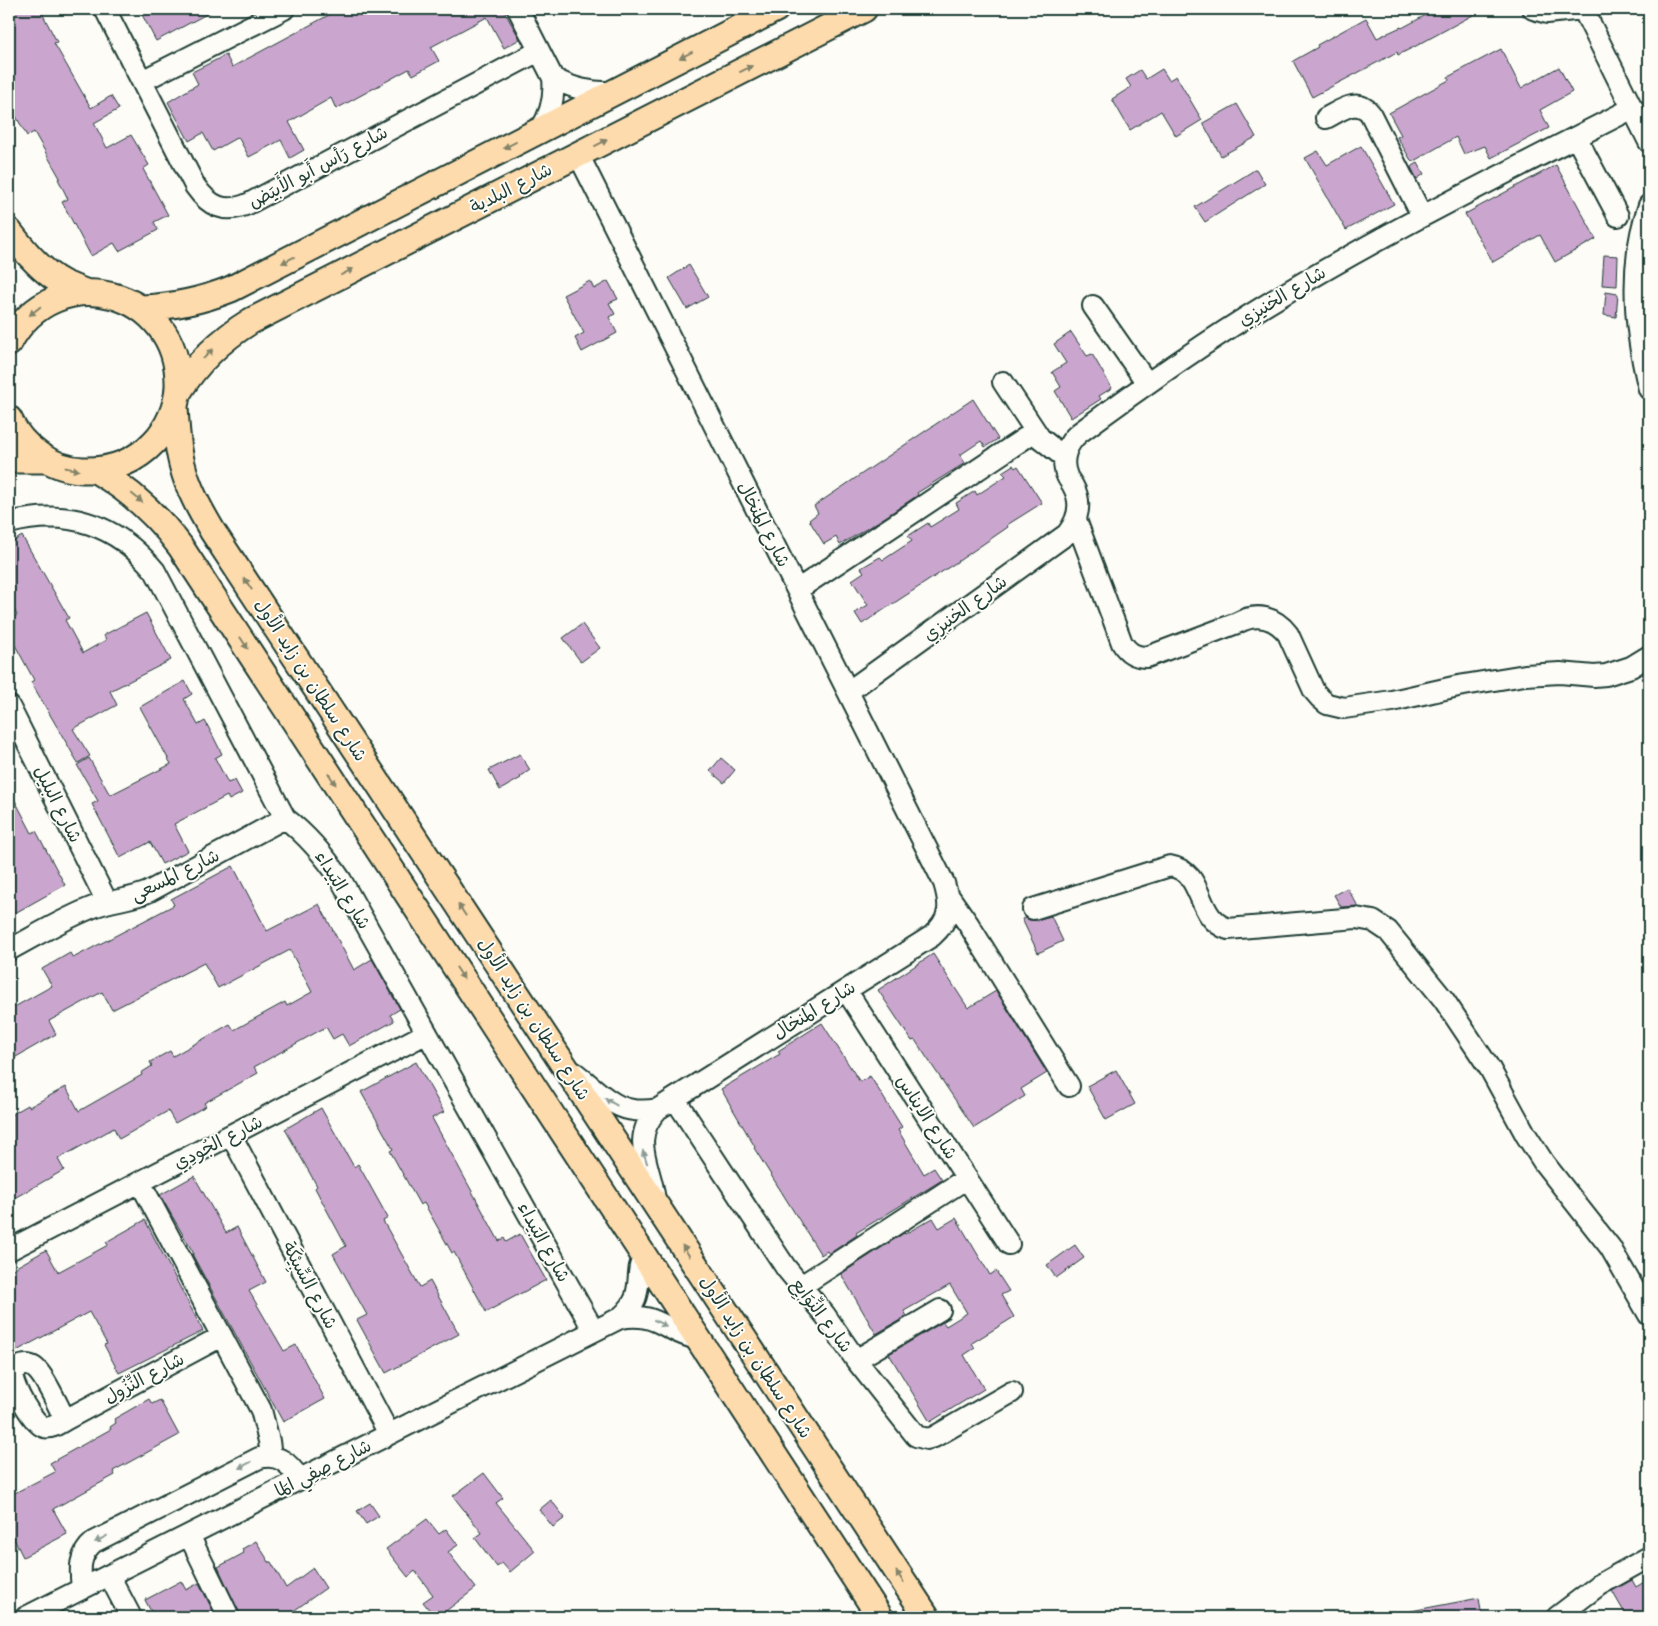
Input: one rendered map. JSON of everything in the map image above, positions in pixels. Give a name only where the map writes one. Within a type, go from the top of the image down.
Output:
[{"type":"main road","points":[[9,343],[25,318],[52,299],[68,294],[85,292],[114,295],[140,308],[195,301],[231,289],[776,9]]},
{"type":"main road","name":"شارع البلدية","points":[[97,470],[115,467],[131,460],[159,438],[168,423],[176,400],[187,378],[222,340],[244,326],[864,9]]},
{"type":"main road","points":[[9,231],[31,257],[48,272],[61,282],[85,292]]},
{"type":"main road","name":"شارع سلطان بن زايد الأول","points":[[140,308],[163,331],[170,345],[177,368],[178,445],[184,473],[194,499],[213,532],[927,1617]]},
{"type":"main road","points":[[9,419],[20,438],[47,460],[63,467],[97,470]]},
{"type":"main road","points":[[9,460],[47,460]]},
{"type":"main road","name":"شارع سلطان بن زايد الأول","points":[[97,470],[114,480],[143,504],[157,517],[180,546],[880,1617]]},
{"type":"street","name":"شارع رَأس أَبو الأَبيَض","points":[[105,9],[195,186],[208,200],[222,208],[229,209],[248,204],[539,51]]},
{"type":"street","points":[[142,81],[284,9]]},
{"type":"street","points":[[518,9],[553,78],[554,95],[550,111],[540,130]]},
{"type":"street","points":[[1532,9],[1547,13],[1583,9],[1649,142]]},
{"type":"street","points":[[553,78],[564,85],[582,90],[601,93],[614,92]]},
{"type":"street","points":[[1326,118],[1351,106],[1356,105],[1367,108],[1422,216]]},
{"type":"street","name":"شارع الخنيزِي","points":[[1064,457],[1069,444],[1074,438],[1147,383],[1266,305],[1422,216],[1633,108]]},
{"type":"street","points":[[1576,137],[1618,216]]},
{"type":"street","name":"شارع المنخال","points":[[578,154],[940,874],[948,895],[969,925],[1069,1086]]},
{"type":"street","points":[[1649,205],[1639,246],[1635,290],[1639,340],[1649,389]]},
{"type":"street","points":[[1093,306],[1147,383]]},
{"type":"street","points":[[1003,382],[1031,434],[1064,457],[1067,476],[1077,495],[1078,513],[1076,520],[1122,643],[1133,654],[1147,657],[1244,619],[1260,616],[1268,618],[1283,627],[1288,634],[1314,691],[1327,704],[1344,708],[1392,701],[1458,686],[1525,675],[1560,673],[1594,676],[1606,675],[1631,667],[1649,656]]},
{"type":"street","points":[[798,590],[1031,434]]},
{"type":"street","name":"شارع البَيداء","points":[[9,523],[38,517],[55,517],[88,523],[118,537],[144,558],[164,585],[285,818],[310,840],[336,873],[594,1331]]},
{"type":"street","name":"شارع الخنيزِي","points":[[848,691],[1062,539],[1076,520]]},
{"type":"street","name":"شارع البليل","points":[[9,706],[107,902]]},
{"type":"street","name":"شارع المسعى","points":[[9,950],[88,909],[107,902],[128,899],[148,892],[285,818]]},
{"type":"street","points":[[1033,909],[1170,866],[1188,874],[1209,915],[1217,924],[1228,929],[1356,918],[1364,918],[1381,925],[1422,971],[1468,1034],[1544,1163],[1610,1247],[1649,1315]]},
{"type":"street","name":"شارع المنخال","points":[[656,1205],[652,1181],[644,1158],[642,1140],[647,1123],[658,1109],[932,936],[942,927],[947,917],[948,895]]},
{"type":"street","name":"شارع الايناس","points":[[846,990],[1009,1244]]},
{"type":"street","name":"شارع الجُودِي","points":[[9,1250],[427,1033]]},
{"type":"street","name":"شارع المنخال","points":[[565,1066],[586,1081],[604,1098],[620,1108],[639,1111],[658,1109]]},
{"type":"street","name":"شارع النِّوَايِع","points":[[674,1099],[786,1268],[825,1315],[856,1360],[910,1430],[920,1438],[934,1437],[1012,1392]]},
{"type":"street","name":"شارع السِّبِيْكَة","points":[[231,1135],[389,1434]]},
{"type":"street","points":[[801,1286],[967,1178]]},
{"type":"street","points":[[140,1182],[261,1410],[268,1433],[271,1456]]},
{"type":"street","name":"شارع صِفِي المَا","points":[[26,1617],[620,1318],[635,1300],[638,1292],[638,1270],[644,1256]]},
{"type":"street","points":[[856,1360],[940,1310]]},
{"type":"street","name":"شارع صِفِي المَا","points":[[620,1318],[648,1318],[681,1334],[698,1338]]},
{"type":"street","name":"شارع النِّزُول","points":[[66,1420],[222,1336]]},
{"type":"street","points":[[82,1589],[80,1571],[82,1558],[94,1542],[259,1458],[271,1456],[278,1458],[289,1464],[300,1479]]},
{"type":"street","points":[[189,1535],[229,1617]]},
{"type":"street","points":[[1557,1617],[1599,1585],[1649,1557]]},
{"type":"street","points":[[109,1576],[131,1617]]},
{"type":"building","points":[[9,9],[40,9],[57,42],[54,43],[91,108],[111,96],[119,109],[94,123],[107,148],[131,135],[149,165],[143,169],[168,215],[154,222],[158,230],[119,251],[114,243],[91,256],[62,202],[68,199],[58,179],[60,178],[34,132],[27,136],[9,104]]},
{"type":"building","points":[[139,9],[216,9],[156,41]]},
{"type":"building","points":[[340,9],[503,9],[520,39],[504,48],[487,17],[431,47],[439,61],[413,75],[409,69],[336,109],[331,98],[289,122],[304,150],[290,158],[281,140],[249,157],[238,137],[213,151],[203,133],[189,141],[168,102],[198,84],[192,72],[226,55],[232,67]]},
{"type":"building","points":[[1437,9],[1484,9],[1416,46],[1398,55],[1397,52],[1312,97],[1293,61],[1318,47],[1317,45],[1366,18],[1377,38],[1402,28]]},
{"type":"building","points":[[1501,49],[1521,88],[1559,67],[1572,92],[1540,110],[1549,128],[1491,158],[1485,146],[1464,154],[1456,137],[1412,162],[1397,137],[1401,135],[1389,113],[1449,80],[1448,77]]},
{"type":"building","points":[[1162,69],[1169,80],[1176,76],[1202,120],[1176,136],[1161,111],[1130,130],[1112,99],[1131,87],[1126,79],[1140,70],[1146,79]]},
{"type":"building","points":[[1237,104],[1256,137],[1221,156],[1203,123]]},
{"type":"building","points":[[1361,146],[1394,204],[1346,230],[1305,158],[1318,151],[1327,165]]},
{"type":"building","points":[[1418,163],[1424,174],[1417,179],[1411,167]]},
{"type":"building","points":[[1556,165],[1596,239],[1555,262],[1540,235],[1493,262],[1465,214]]},
{"type":"building","points":[[1256,169],[1265,184],[1205,222],[1195,207]]},
{"type":"building","points":[[1604,255],[1618,256],[1617,286],[1602,285]]},
{"type":"building","points":[[689,265],[708,297],[687,309],[669,278]]},
{"type":"building","points":[[590,281],[594,289],[608,281],[618,299],[609,303],[615,314],[609,317],[617,333],[582,352],[575,338],[584,333],[563,295]]},
{"type":"building","points":[[1606,292],[1618,294],[1616,317],[1604,315]]},
{"type":"building","points":[[1071,332],[1087,356],[1092,354],[1112,388],[1099,396],[1101,399],[1071,418],[1055,391],[1061,387],[1052,372],[1066,363],[1054,344]]},
{"type":"building","points":[[973,399],[998,439],[985,447],[981,441],[960,455],[965,463],[917,493],[918,495],[887,516],[840,545],[836,537],[824,544],[809,520],[818,513],[814,506]]},
{"type":"building","points":[[1013,465],[1015,468],[1018,466],[1042,503],[1007,525],[1008,527],[960,560],[862,624],[855,613],[868,605],[852,580],[864,572],[861,568],[880,557],[883,560],[912,541],[908,536],[928,523],[930,527],[959,509],[956,503],[975,491],[977,495],[1006,476],[1002,472]]},
{"type":"building","points":[[22,536],[69,618],[65,620],[83,653],[106,640],[104,635],[146,613],[171,660],[110,691],[117,705],[73,729],[90,756],[78,763],[31,682],[34,680],[9,634],[9,620],[17,615],[9,600],[9,544]]},
{"type":"building","points":[[582,624],[600,648],[581,662],[563,638]]},
{"type":"building","points":[[185,681],[192,694],[184,699],[198,725],[205,721],[212,734],[222,754],[215,758],[228,783],[235,780],[242,793],[229,800],[227,796],[174,824],[188,851],[162,864],[150,842],[120,858],[92,804],[98,801],[77,765],[89,758],[110,795],[171,764],[140,707]]},
{"type":"building","points":[[520,754],[530,770],[521,778],[500,790],[489,770]]},
{"type":"building","points":[[721,758],[735,770],[724,783],[710,771]]},
{"type":"building","points":[[9,789],[32,833],[36,831],[65,885],[15,913],[9,902]]},
{"type":"building","points":[[233,866],[267,931],[319,904],[354,970],[372,959],[400,1009],[390,1015],[394,1021],[349,1046],[342,1034],[333,1039],[326,1027],[254,1067],[258,1073],[204,1103],[206,1106],[175,1123],[168,1111],[119,1139],[114,1128],[58,1159],[64,1170],[9,1201],[9,1116],[66,1087],[79,1111],[142,1075],[141,1073],[152,1066],[150,1062],[170,1051],[173,1056],[230,1024],[234,1030],[285,1002],[287,1006],[312,992],[290,950],[218,988],[204,963],[112,1010],[102,992],[49,1021],[56,1034],[9,1061],[9,1010],[52,986],[42,969],[70,953],[73,958],[174,905],[171,899]]},
{"type":"building","points":[[1347,888],[1358,906],[1341,907],[1334,895]]},
{"type":"building","points":[[1051,916],[1063,941],[1038,953],[1022,919],[1036,920]]},
{"type":"building","points":[[933,954],[968,1008],[996,991],[1047,1073],[1021,1089],[1025,1096],[974,1128],[915,1040],[912,1041],[878,990]]},
{"type":"building","points":[[822,1023],[860,1082],[870,1076],[902,1127],[898,1130],[924,1174],[934,1168],[942,1180],[856,1233],[857,1235],[829,1254],[827,1251],[821,1255],[754,1148],[721,1089],[780,1054],[778,1051]]},
{"type":"building","points":[[416,1062],[444,1112],[432,1118],[499,1241],[504,1238],[506,1242],[520,1234],[546,1280],[486,1312],[454,1252],[452,1253],[424,1203],[420,1205],[390,1151],[393,1149],[361,1092]]},
{"type":"building","points":[[1116,1070],[1135,1104],[1106,1120],[1087,1086]]},
{"type":"building","points":[[321,1108],[354,1167],[358,1164],[388,1218],[383,1221],[420,1287],[430,1281],[459,1334],[386,1373],[357,1320],[367,1315],[333,1254],[346,1246],[315,1188],[317,1186],[285,1129]]},
{"type":"building","points":[[194,1176],[226,1233],[237,1227],[266,1282],[249,1291],[284,1351],[296,1345],[325,1399],[283,1422],[192,1254],[194,1254],[160,1195]]},
{"type":"building","points":[[933,1218],[939,1228],[956,1218],[990,1275],[996,1271],[1009,1291],[1001,1295],[1014,1317],[972,1343],[975,1348],[964,1355],[984,1389],[930,1422],[889,1354],[943,1322],[946,1326],[967,1313],[950,1285],[904,1311],[907,1316],[876,1334],[841,1274],[904,1233]]},
{"type":"building","points":[[145,1220],[203,1331],[119,1373],[104,1345],[107,1344],[89,1312],[9,1355],[9,1271],[46,1250],[58,1272],[108,1245],[106,1242]]},
{"type":"building","points":[[1075,1245],[1084,1258],[1056,1278],[1047,1265]]},
{"type":"building","points":[[149,1399],[152,1404],[160,1400],[179,1435],[113,1471],[115,1475],[53,1509],[67,1534],[23,1557],[9,1529],[9,1496],[55,1472],[50,1463],[111,1429],[110,1427],[116,1423],[114,1419]]},
{"type":"building","points":[[484,1473],[503,1498],[496,1503],[535,1551],[510,1572],[502,1563],[497,1567],[475,1538],[482,1533],[453,1496]]},
{"type":"building","points":[[551,1500],[565,1518],[553,1527],[539,1510]]},
{"type":"building","points":[[370,1503],[379,1516],[366,1524],[357,1511]]},
{"type":"building","points":[[427,1519],[439,1534],[446,1529],[458,1545],[448,1552],[476,1588],[438,1617],[435,1617],[423,1602],[433,1595],[415,1571],[408,1577],[386,1549]]},
{"type":"building","points":[[256,1541],[286,1588],[313,1568],[326,1588],[285,1617],[241,1617],[218,1567],[244,1553],[242,1549]]},
{"type":"building","points":[[1649,1579],[1649,1596],[1643,1599],[1649,1609],[1649,1617],[1627,1617],[1612,1591],[1632,1580],[1636,1587]]},
{"type":"building","points":[[181,1581],[186,1590],[199,1583],[216,1617],[154,1617],[145,1600]]},
{"type":"building","points":[[1479,1598],[1482,1617],[1412,1617],[1411,1611]]}]
